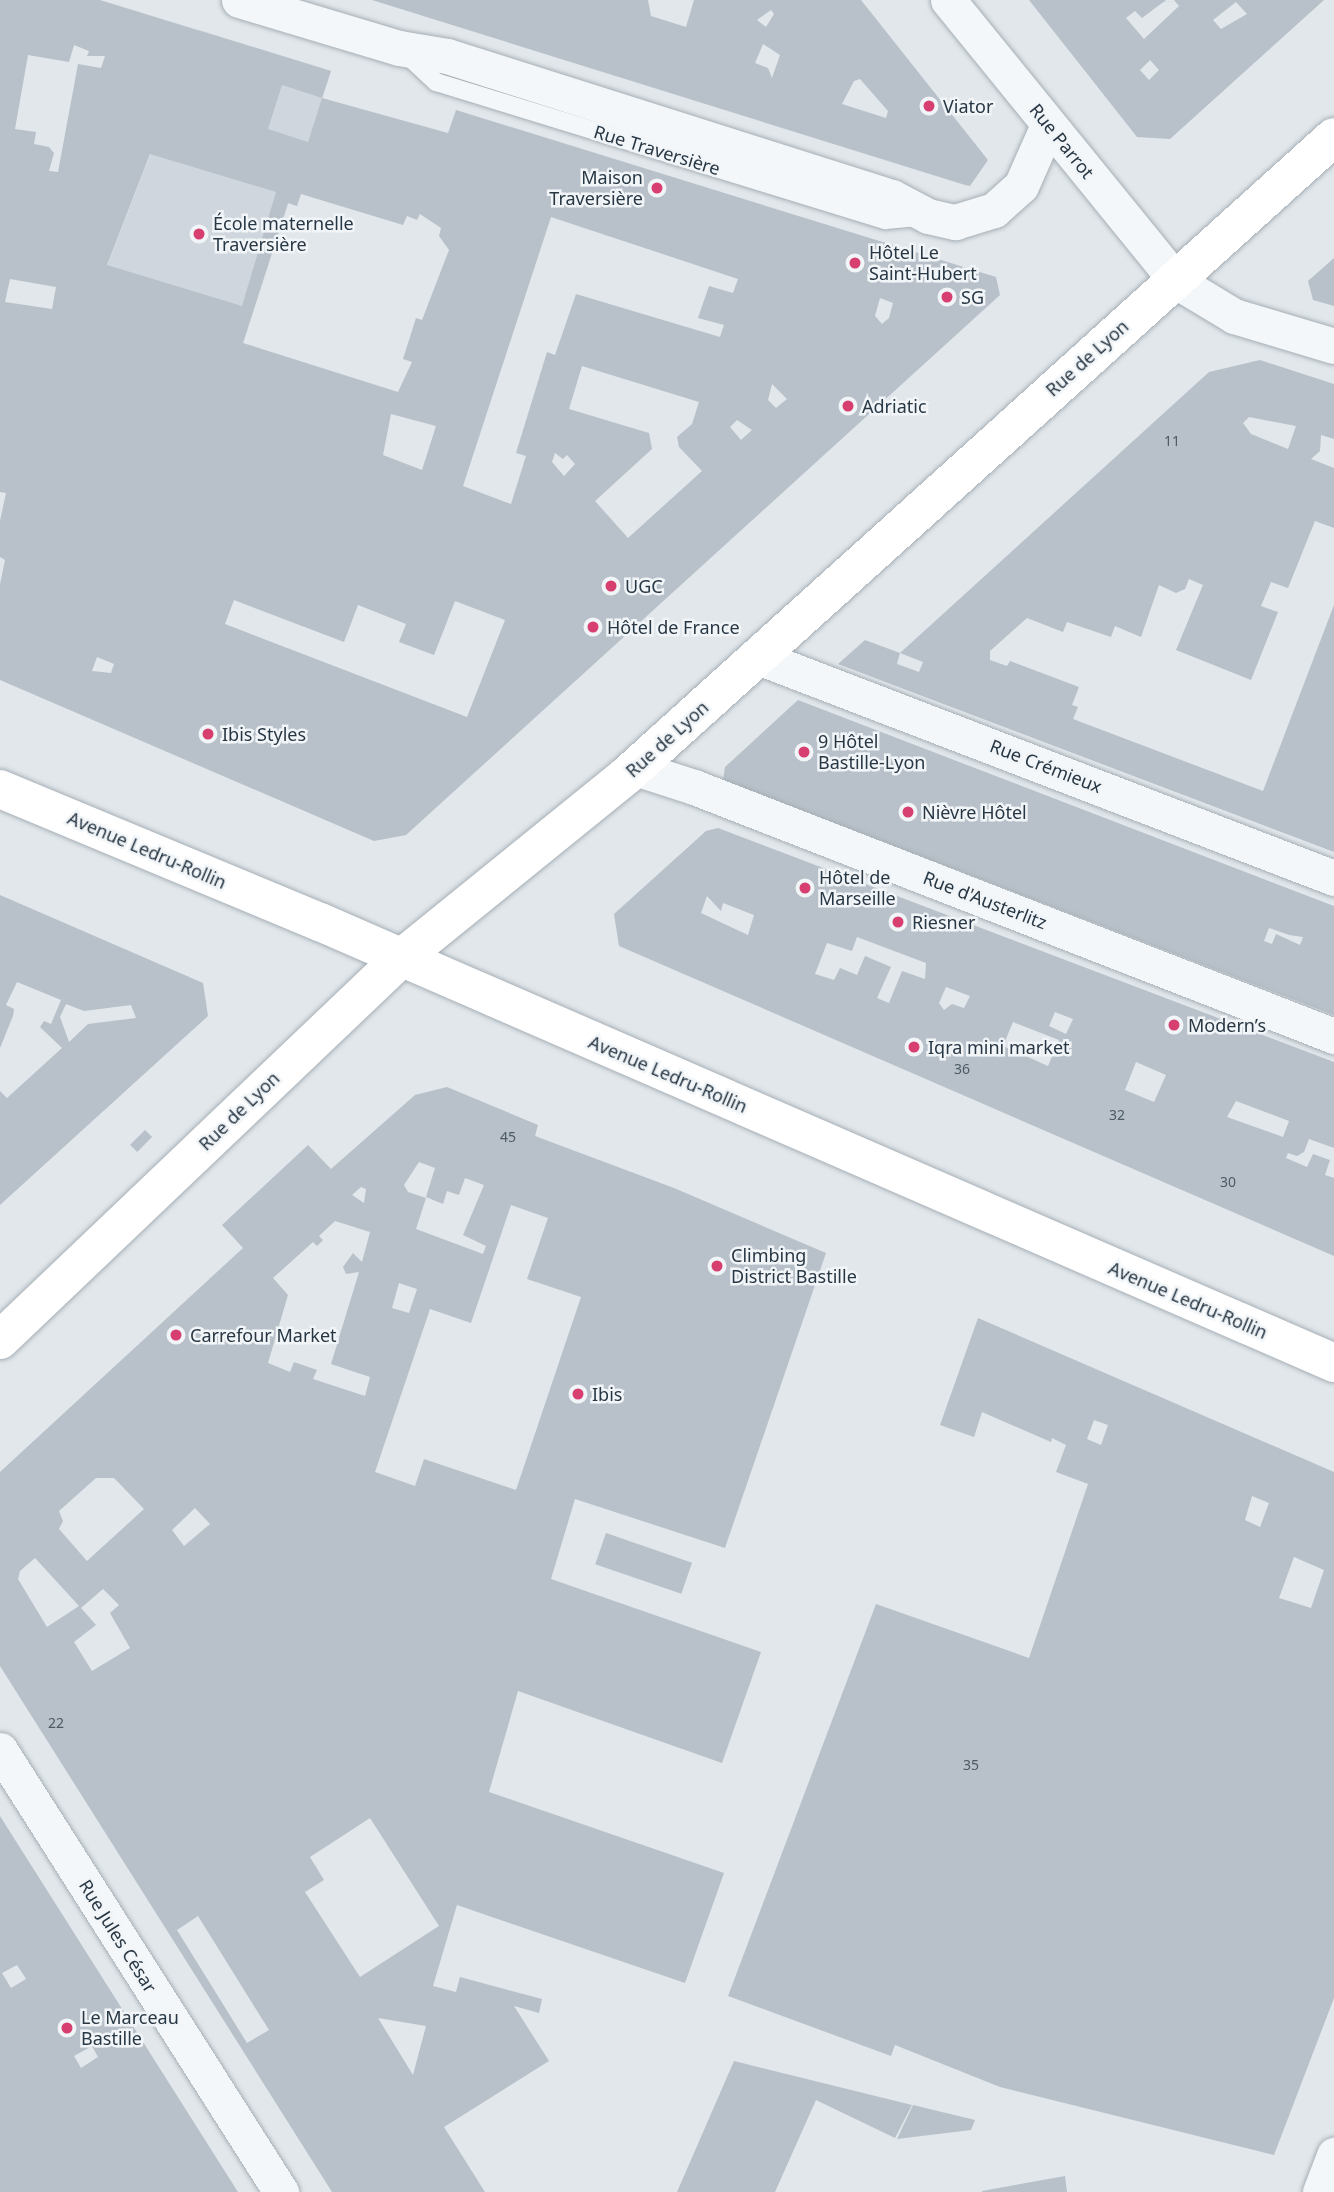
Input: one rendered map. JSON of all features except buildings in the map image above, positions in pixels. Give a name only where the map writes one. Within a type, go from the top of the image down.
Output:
[{"type":"street","name":"Rue Traversière","points":[[239,0],[399,48],[447,57],[892,197],[928,216],[954,222],[975,218],[994,210],[1021,186],[1048,125]]},
{"type":"street","name":"Rue Parrot","points":[[948,0],[1176,281]]},
{"type":"street","name":"Rue de Lyon","points":[[0,1340],[400,959],[635,768],[1334,137]]},
{"type":"street","points":[[1176,281],[1234,316],[1334,346]]},
{"type":"street","name":"Rue Crémieux","points":[[758,657],[1334,878]]},
{"type":"street","name":"Rue d'Austerlitz","points":[[635,768],[694,787],[1334,1036]]},
{"type":"street","name":"Avenue Ledru-Rollin","points":[[0,789],[1334,1363]]},
{"type":"street","name":"Rue Jules César","points":[[0,1750],[281,2192]]},
{"type":"street","points":[[1320,2192],[1334,2155]]},
{"type":"shaded area","name":"École maternelle Traversière","points":[[199,30],[331,71],[226,396],[78,340]]},
{"type":"place","name":"Viator","points":[[929,106]]},
{"type":"place","name":"Maison Traversière","points":[[657,188]]},
{"type":"place","name":"École maternelle Traversière","points":[[199,234]]},
{"type":"place","name":"Hôtel Le Saint-Hubert","points":[[855,263]]},
{"type":"place","name":"SG","points":[[947,297]]},
{"type":"place","name":"Adriatic","points":[[848,406]]},
{"type":"place","name":"UGC","points":[[611,586]]},
{"type":"place","name":"Hôtel de France","points":[[593,627]]},
{"type":"place","name":"Ibis Styles","points":[[208,734]]},
{"type":"place","name":"9 Hôtel Bastille-Lyon","points":[[804,752]]},
{"type":"place","name":"Nièvre Hôtel","points":[[908,812]]},
{"type":"place","name":"Hôtel de Marseille","points":[[805,888]]},
{"type":"place","name":"Riesner","points":[[898,922]]},
{"type":"place","name":"Modern’s","points":[[1174,1025]]},
{"type":"place","name":"Iqra mini market","points":[[914,1047]]},
{"type":"place","name":"Climbing District Bastille","points":[[717,1266]]},
{"type":"place","name":"Carrefour Market","points":[[176,1335]]},
{"type":"place","name":"Ibis","points":[[578,1394]]},
{"type":"place","name":"Le Marceau Bastille","points":[[67,2028]]}]
